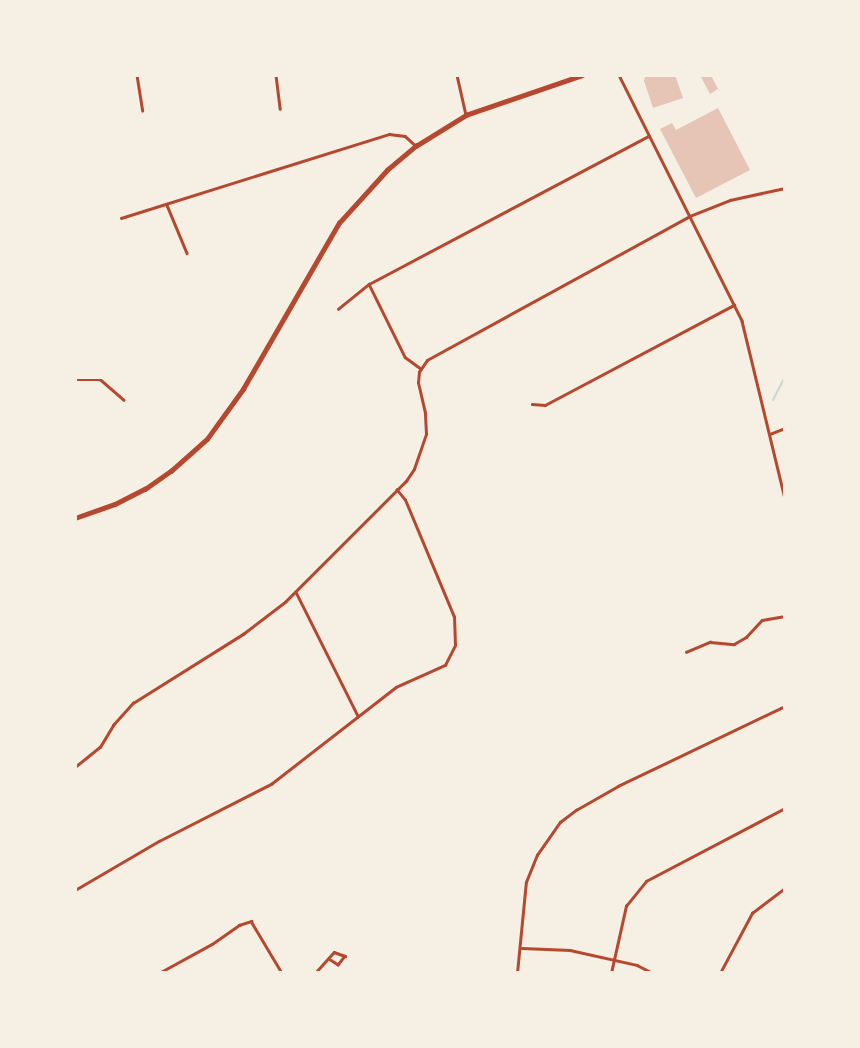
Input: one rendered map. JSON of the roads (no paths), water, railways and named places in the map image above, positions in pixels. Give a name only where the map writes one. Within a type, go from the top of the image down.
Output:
[{"type":"main road","points":[[75,518],[115,504],[145,489],[171,471],[206,439],[243,388],[339,223],[361,196],[416,146],[466,115],[582,75]]},
{"type":"street","points":[[137,75],[144,111]]},
{"type":"street","points":[[276,75],[280,109]]},
{"type":"street","points":[[457,75],[466,115]]},
{"type":"street","points":[[619,75],[735,304],[751,351],[785,499]]},
{"type":"street","points":[[121,218],[389,134],[405,136],[416,146]]},
{"type":"street","points":[[338,309],[369,285],[648,136]]},
{"type":"street","points":[[75,767],[100,747],[118,718],[133,704],[243,634],[296,592],[397,490],[414,468],[426,434],[425,413],[418,383],[421,368],[433,356],[690,216],[730,200],[785,188]]},
{"type":"street","points":[[167,205],[187,253]]},
{"type":"street","points":[[369,285],[405,357],[421,368]]},
{"type":"street","points":[[532,404],[545,405],[735,304]]},
{"type":"street","points":[[75,380],[101,380],[124,400]]},
{"type":"street","points":[[770,434],[785,428]]},
{"type":"street","points":[[75,890],[159,841],[271,784],[401,684],[439,670],[445,665],[455,645],[454,617],[405,499],[397,490]]},
{"type":"street","points":[[296,592],[358,716]]},
{"type":"street","points":[[686,652],[710,642],[734,644],[746,637],[762,620],[785,616]]},
{"type":"street","points":[[517,973],[522,948],[523,899],[529,874],[548,837],[568,815],[618,786],[785,706]]},
{"type":"street","points":[[611,973],[626,906],[646,881],[785,808]]},
{"type":"street","points":[[720,973],[752,913],[785,888]]},
{"type":"street","points":[[159,973],[168,971],[239,925],[251,921],[282,973]]},
{"type":"street","points":[[522,948],[564,949],[637,965],[653,973]]},
{"type":"street","points":[[315,973],[330,960],[334,952],[345,956],[338,965],[330,960]]},
{"type":"waterway","points":[[773,400],[785,376]]}]
